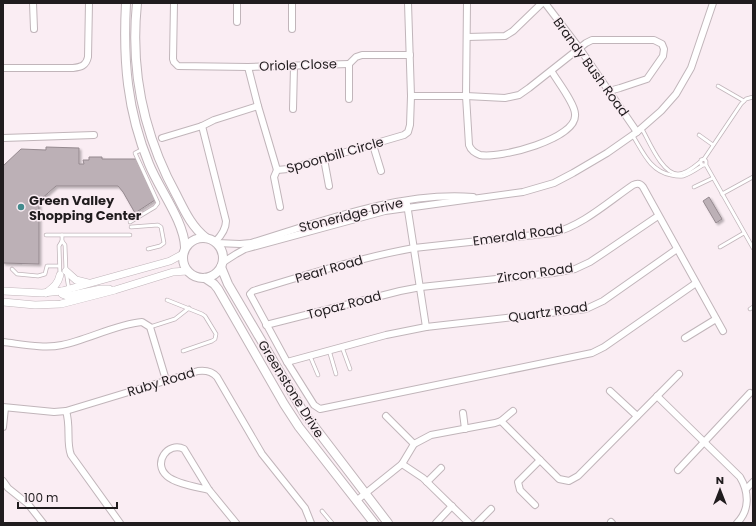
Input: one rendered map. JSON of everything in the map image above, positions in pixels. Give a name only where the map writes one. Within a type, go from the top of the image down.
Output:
[{"type":"main road","points":[[126,3],[124,50],[126,82],[133,115],[143,149],[158,184],[182,229],[185,239],[183,264],[188,271],[196,277],[205,278],[215,274],[222,265],[222,251],[216,242],[206,238],[192,224],[171,186],[153,144],[144,115],[138,84],[135,40],[137,3]]},
{"type":"main road","points":[[184,251],[193,240],[206,238]]},
{"type":"main road","name":"Greenstone Drive","points":[[222,265],[228,284],[294,398],[315,429],[388,523]]},
{"type":"main road","name":"Greenstone Drive","points":[[205,278],[218,289],[284,404],[299,427],[374,523]]},
{"type":"street","points":[[34,3],[34,29]]},
{"type":"street","points":[[3,68],[73,68],[82,67],[85,65],[88,57],[89,3]]},
{"type":"street","points":[[174,3],[173,59],[175,64],[182,67],[248,67]]},
{"type":"street","points":[[237,3],[237,22]]},
{"type":"street","points":[[292,3],[292,29]]},
{"type":"street","name":"Spoonbill Circle","points":[[248,67],[276,170],[283,170],[324,159],[404,135],[408,132],[410,125],[411,96],[408,3]]},
{"type":"street","points":[[467,3],[466,96],[469,146],[474,152],[485,155],[532,148],[549,140],[570,127],[575,118],[573,106],[552,72]]},
{"type":"street","points":[[467,37],[505,36],[513,32],[544,3]]},
{"type":"street","name":"Brandy Bush Road","points":[[544,3],[580,49],[637,132]]},
{"type":"street","name":"Stoneridge Drive","points":[[222,265],[236,254],[245,250],[367,216],[407,204],[420,198],[455,196],[486,198],[523,192],[554,182],[600,157],[637,132],[671,100],[685,80],[698,50],[713,3]]},
{"type":"street","points":[[411,96],[514,97],[522,94],[552,72],[586,43],[595,39],[654,40],[662,44],[664,54],[649,77],[645,80],[609,91]]},
{"type":"street","points":[[349,98],[349,64],[356,57],[362,55],[410,55]]},
{"type":"street","name":"Oriole Close","points":[[248,67],[349,64]]},
{"type":"street","points":[[293,110],[294,66]]},
{"type":"street","points":[[613,97],[620,88]]},
{"type":"street","points":[[162,138],[202,126],[214,120],[258,106]]},
{"type":"street","points":[[202,126],[226,221],[226,226],[216,242]]},
{"type":"street","points":[[3,138],[94,136]]},
{"type":"street","points":[[373,145],[380,171]]},
{"type":"street","points":[[324,159],[330,186]]},
{"type":"street","points":[[276,170],[274,177],[280,207]]},
{"type":"street","name":"Emerald Road","points":[[414,248],[562,231],[578,223],[637,183],[641,185],[658,216]]},
{"type":"street","points":[[287,362],[386,335],[426,327],[407,204]]},
{"type":"street","name":"Stoneridge Drive","points":[[216,242],[240,244],[251,243],[345,214],[407,204]]},
{"type":"street","points":[[658,216],[723,331]]},
{"type":"street","name":"Zircon Road","points":[[421,287],[553,273],[575,269],[600,255],[658,216]]},
{"type":"street","name":"Pearl Road","points":[[266,325],[251,298],[250,294],[253,291],[332,266],[414,248]]},
{"type":"street","name":"Quartz Road","points":[[426,327],[586,309],[603,301],[677,249]]},
{"type":"street","points":[[3,291],[46,293],[65,290],[170,261],[184,251]]},
{"type":"street","points":[[3,302],[35,305],[61,304],[115,290],[173,272],[188,271]]},
{"type":"street","points":[[46,293],[57,284],[63,273],[76,280],[91,284]]},
{"type":"street","points":[[266,325],[316,408],[320,409],[592,353],[604,347],[696,283]]},
{"type":"street","name":"Topaz Road","points":[[266,325],[400,290],[421,287]]},
{"type":"street","points":[[65,290],[62,294],[67,296],[101,288],[115,290]]},
{"type":"street","points":[[685,338],[716,318]]},
{"type":"street","points":[[3,342],[60,346],[142,322],[150,327],[166,380]]},
{"type":"street","name":"Ruby Road","points":[[4,408],[54,412],[66,411],[203,370],[215,374],[262,454],[305,508],[311,523]]},
{"type":"street","points":[[501,421],[559,479],[569,481],[574,479],[679,374]]},
{"type":"street","points":[[610,390],[637,416]]},
{"type":"street","points":[[678,470],[750,393]]},
{"type":"street","points":[[658,396],[740,477],[746,489],[747,503],[741,519],[737,523]]},
{"type":"street","points":[[3,427],[4,408]]},
{"type":"street","points":[[66,411],[69,420],[69,448],[71,455],[120,523]]},
{"type":"street","points":[[356,501],[402,464],[414,444],[431,435],[501,421],[513,411]]},
{"type":"street","points":[[463,413],[465,429]]},
{"type":"street","points":[[386,416],[414,444]]},
{"type":"street","points":[[209,490],[176,481],[168,477],[162,470],[160,464],[163,455],[172,448],[181,448],[184,450],[209,490],[236,523]]},
{"type":"street","points":[[535,505],[520,490],[518,482],[540,460]]},
{"type":"street","points":[[402,464],[427,482],[469,523]]},
{"type":"street","points":[[427,482],[441,468]]},
{"type":"street","points":[[3,481],[8,488],[28,504],[44,523]]},
{"type":"street","points":[[746,489],[753,482]]},
{"type":"street","points":[[436,523],[452,506]]},
{"type":"street","points":[[477,523],[491,509]]},
{"type":"lane","points":[[718,86],[744,101]]},
{"type":"lane","points":[[753,97],[750,97],[744,101],[704,159],[701,160],[753,248]]},
{"type":"lane","points":[[637,132],[661,165],[669,172],[678,174],[683,173],[703,164]]},
{"type":"lane","points":[[637,132],[650,164],[662,173],[675,176],[684,176],[707,162],[704,159]]},
{"type":"lane","points":[[699,135],[713,145]]},
{"type":"lane","points":[[130,222],[155,207],[158,203],[135,153],[143,149]]},
{"type":"lane","points":[[722,194],[753,177]]},
{"type":"lane","points":[[694,187],[713,178]]},
{"type":"lane","points":[[131,227],[158,225],[161,227],[164,243],[148,250]]},
{"type":"lane","points":[[720,247],[744,233]]},
{"type":"lane","points":[[46,235],[130,235]]},
{"type":"lane","points":[[62,235],[62,241],[59,246],[59,266],[63,273],[65,290]]},
{"type":"lane","points":[[62,241],[65,245],[63,273],[65,290]]},
{"type":"lane","points":[[12,269],[17,274],[38,276],[45,274],[46,266],[59,266]]},
{"type":"lane","points":[[166,300],[189,308],[205,316],[214,330],[216,336],[212,341],[183,351]]},
{"type":"lane","points":[[150,327],[175,319],[189,308]]},
{"type":"lane","points":[[342,347],[350,369]]},
{"type":"lane","points":[[329,350],[336,374]]},
{"type":"lane","points":[[310,356],[318,375]]},
{"type":"lane","points":[[322,511],[332,523]]},
{"type":"building","name":"Green Valley Shopping Center","points":[[46,147],[79,148],[79,164],[84,164],[83,160],[89,160],[89,157],[102,157],[102,159],[136,159],[155,200],[135,213],[118,186],[56,186],[39,201],[39,264],[3,263],[3,166],[21,149],[46,150]]},
{"type":"building","points":[[709,197],[722,219],[716,223],[703,201]]},
{"type":"place","name":"Green Valley Shopping Center","points":[[21,207]]}]
